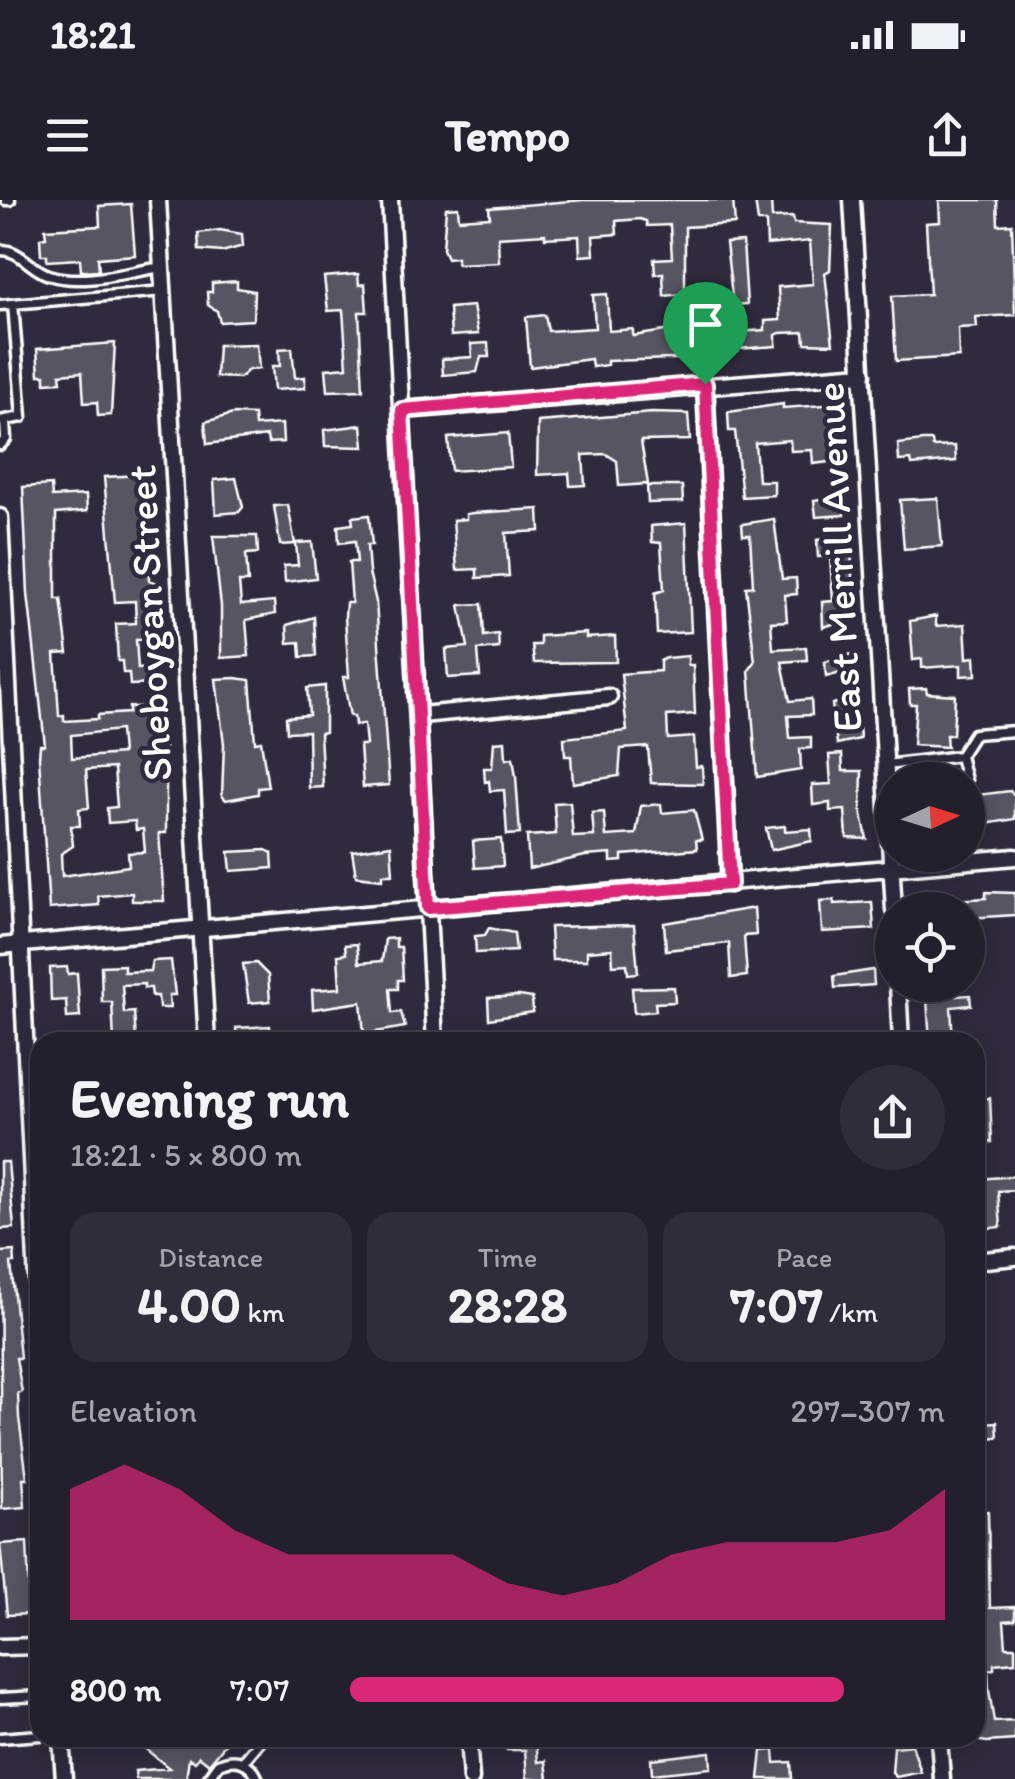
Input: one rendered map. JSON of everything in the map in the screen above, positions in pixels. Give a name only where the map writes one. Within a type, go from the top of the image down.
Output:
[{"type":"street","name":"Sheboygan Street","points":[[158,200],[206,1032]]},
{"type":"street","points":[[390,200],[434,1032]]},
{"type":"street","name":"East Merrill Avenue","points":[[852,200],[886,762]]},
{"type":"street","points":[[402,410],[862,374]]},
{"type":"street","points":[[705,384],[730,884]]},
{"type":"street","points":[[0,517],[3,659],[30,1145]]},
{"type":"street","points":[[420,714],[609,697]]},
{"type":"street","points":[[985,860],[1015,857]]},
{"type":"street","points":[[0,946],[875,870]]},
{"type":"street","points":[[899,1002],[900,1032]]},
{"type":"street","points":[[985,1259],[1015,1257]]},
{"type":"street","points":[[0,1647],[30,1646]]},
{"type":"street","points":[[62,1747],[64,1779]]},
{"type":"street","points":[[469,1747],[471,1779]]},
{"type":"street","points":[[940,1747],[942,1779]]},
{"type":"lane","points":[[5,250],[48,275],[83,278],[162,267]]},
{"type":"lane","points":[[0,305],[164,292]]},
{"type":"lane","points":[[0,446],[6,439],[2,422],[22,417],[13,304]]},
{"type":"lane","points":[[962,762],[960,756],[974,734],[1015,732]]},
{"type":"lane","points":[[911,762],[960,756]]},
{"type":"lane","points":[[0,1698],[30,1696]]},
{"type":"lane","points":[[0,1738],[30,1736]]},
{"type":"lane","points":[[244,1762],[256,1747]]},
{"type":"lane","points":[[208,1779],[226,1760],[244,1762],[258,1779]]},
{"type":"building","points":[[583,200],[733,200],[735,224],[685,227],[685,294],[664,296],[663,273],[655,274],[654,259],[672,258],[670,225],[647,226],[640,219],[616,221],[617,234],[593,236],[594,255],[580,256],[579,236],[545,238],[545,234],[498,237],[499,262],[457,264],[457,257],[447,258],[443,249],[446,208],[458,207],[459,219],[490,217],[489,208]]},
{"type":"building","points":[[755,200],[771,200],[772,218],[793,217],[794,223],[832,225],[830,270],[825,273],[833,344],[805,343],[804,332],[780,333],[776,335],[776,346],[737,349],[738,352],[706,358],[607,361],[607,365],[592,367],[591,359],[530,367],[526,317],[545,315],[548,331],[595,328],[593,295],[607,294],[609,331],[633,329],[633,336],[734,320],[738,332],[765,330],[765,321],[780,320],[778,287],[813,284],[810,241],[767,245],[766,222],[758,222]]},
{"type":"building","points":[[939,200],[997,200],[998,225],[1012,224],[1015,315],[976,317],[977,327],[958,328],[959,357],[896,361],[892,296],[930,294],[926,223],[940,222]]},
{"type":"building","points":[[131,204],[135,255],[98,258],[99,270],[81,271],[80,259],[47,261],[47,255],[41,255],[40,238],[46,237],[45,229],[100,226],[99,206]]},
{"type":"building","points":[[220,230],[242,234],[243,246],[222,252],[199,250],[198,233]]},
{"type":"building","points":[[743,242],[747,304],[733,305],[726,243]]},
{"type":"building","points":[[358,274],[359,285],[365,284],[367,312],[359,312],[363,390],[328,391],[326,369],[347,367],[343,310],[328,311],[324,277]]},
{"type":"building","points":[[237,281],[237,288],[254,291],[253,320],[220,322],[217,311],[208,305],[207,292],[212,292],[212,283]]},
{"type":"building","points":[[473,306],[478,334],[451,336],[449,308]]},
{"type":"building","points":[[115,343],[111,415],[98,416],[97,402],[84,403],[82,372],[60,374],[61,382],[45,383],[45,375],[39,375],[37,349]]},
{"type":"building","points":[[488,343],[489,357],[481,357],[477,372],[443,375],[442,359],[472,357],[471,344]]},
{"type":"building","points":[[257,344],[259,369],[248,370],[240,378],[216,377],[218,345]]},
{"type":"building","points":[[292,348],[295,378],[305,377],[305,388],[274,390],[272,366],[280,366],[279,349]]},
{"type":"building","points":[[783,404],[783,408],[838,404],[846,460],[813,464],[812,450],[791,451],[790,440],[755,443],[758,481],[774,481],[774,495],[742,497],[735,431],[729,431],[728,412]]},
{"type":"building","points":[[233,414],[254,415],[255,426],[282,424],[283,442],[268,443],[267,436],[207,444],[205,422]]},
{"type":"building","points":[[688,414],[690,440],[641,441],[648,484],[619,486],[617,461],[606,454],[583,455],[585,485],[570,486],[569,473],[537,475],[538,422]]},
{"type":"building","points":[[362,425],[364,447],[325,446],[324,430]]},
{"type":"building","points":[[508,433],[511,467],[451,471],[448,438]]},
{"type":"building","points":[[932,441],[933,447],[955,446],[956,461],[912,465],[911,460],[899,461],[898,444]]},
{"type":"building","points":[[141,475],[141,485],[147,485],[149,580],[157,583],[158,600],[151,604],[154,639],[136,640],[138,669],[155,668],[156,684],[130,685],[129,673],[123,673],[122,661],[118,661],[116,624],[136,623],[135,601],[115,602],[104,477]]},
{"type":"building","points":[[236,478],[243,507],[239,512],[216,514],[214,480]]},
{"type":"building","points":[[51,485],[52,497],[86,495],[87,511],[56,514],[56,599],[61,599],[68,653],[55,654],[59,716],[64,715],[64,721],[98,719],[98,715],[129,713],[129,707],[157,707],[167,758],[142,761],[144,782],[166,780],[166,833],[159,833],[164,901],[132,901],[132,893],[98,896],[99,905],[49,909],[39,757],[40,745],[45,745],[28,594],[23,487]],"holes":[[[120,730],[122,754],[72,758],[71,735]],[[114,768],[117,807],[107,808],[108,823],[135,821],[136,830],[143,829],[145,852],[128,853],[129,866],[62,876],[61,854],[73,846],[71,826],[80,826],[79,809],[89,808],[86,770]]]},
{"type":"building","points":[[647,486],[682,486],[683,502],[648,503]]},
{"type":"building","points":[[845,495],[844,515],[816,517],[814,500]]},
{"type":"building","points":[[938,498],[942,546],[904,549],[900,500]]},
{"type":"building","points":[[288,505],[295,544],[280,545],[274,506]]},
{"type":"building","points":[[539,509],[540,531],[506,533],[509,576],[477,578],[477,569],[457,570],[453,520],[466,519],[466,514],[473,513]]},
{"type":"building","points":[[369,515],[369,572],[376,602],[389,785],[363,787],[360,745],[366,745],[364,724],[355,725],[354,716],[350,716],[343,677],[349,677],[345,617],[346,603],[352,603],[349,562],[357,562],[355,541],[339,543],[338,526],[353,524],[352,517]]},
{"type":"building","points":[[774,519],[782,579],[796,578],[797,594],[785,595],[787,621],[771,622],[773,649],[806,647],[807,660],[782,662],[790,701],[811,699],[812,715],[788,716],[790,738],[811,737],[811,748],[800,749],[801,770],[757,777],[749,670],[755,662],[746,587],[753,586],[750,535],[743,535],[742,524]]},
{"type":"building","points":[[686,523],[691,632],[657,634],[655,593],[664,590],[661,543],[652,542],[651,526]]},
{"type":"building","points":[[213,536],[257,536],[258,553],[246,554],[248,582],[239,582],[241,605],[274,602],[275,614],[246,620],[249,656],[221,658],[221,606]]},
{"type":"building","points":[[851,537],[853,618],[823,627],[822,602],[833,601],[830,556],[818,557],[817,540]]},
{"type":"building","points":[[312,542],[316,578],[285,582],[284,566],[298,565],[296,543]]},
{"type":"building","points":[[482,604],[484,636],[498,634],[499,648],[478,650],[480,676],[448,678],[446,649],[468,647],[460,605]]},
{"type":"building","points":[[936,616],[936,626],[965,624],[967,658],[975,657],[976,675],[961,676],[961,665],[922,668],[922,659],[913,660],[910,621]]},
{"type":"building","points":[[314,617],[316,656],[301,657],[300,642],[288,643],[287,625]]},
{"type":"building","points":[[586,633],[586,638],[615,636],[616,662],[534,663],[532,645],[540,645],[540,636]]},
{"type":"building","points":[[855,653],[856,669],[826,677],[825,662]]},
{"type":"building","points":[[688,656],[688,665],[693,665],[695,714],[667,716],[668,739],[694,737],[696,767],[702,766],[703,784],[651,783],[648,747],[621,749],[619,776],[573,783],[571,756],[565,756],[564,738],[627,731],[621,674],[660,671],[660,661]]},
{"type":"building","points":[[216,679],[250,680],[255,742],[261,741],[268,787],[258,788],[258,794],[226,800],[222,796],[224,744]]},
{"type":"building","points":[[325,686],[325,732],[320,733],[323,787],[309,788],[308,731],[287,732],[286,717],[309,715],[307,688]]},
{"type":"building","points":[[926,688],[927,693],[955,695],[953,735],[946,735],[947,747],[913,745],[916,704],[910,704],[909,689]]},
{"type":"building","points":[[857,698],[860,739],[837,744],[832,704]]},
{"type":"building","points":[[505,741],[506,759],[513,758],[520,834],[507,835],[504,790],[490,791],[489,781],[485,782],[484,768],[492,768],[494,742]]},
{"type":"building","points":[[842,754],[843,771],[862,771],[861,809],[867,839],[847,838],[845,810],[830,811],[830,803],[813,805],[812,785],[831,784],[829,755]]},
{"type":"building","points":[[1010,791],[1015,795],[1015,819],[985,824],[985,794]]},
{"type":"building","points":[[570,802],[573,837],[594,836],[592,813],[604,812],[606,836],[636,834],[641,806],[661,804],[662,813],[694,810],[702,840],[696,840],[697,849],[622,855],[622,861],[611,862],[611,854],[585,856],[529,869],[527,836],[556,834],[554,803]]},
{"type":"building","points":[[785,826],[785,831],[811,829],[812,841],[771,850],[766,828]]},
{"type":"building","points":[[501,839],[503,866],[475,868],[473,841]]},
{"type":"building","points":[[391,845],[393,874],[383,874],[383,879],[356,876],[352,851]]},
{"type":"building","points":[[229,852],[272,853],[273,868],[231,871]]},
{"type":"building","points":[[986,892],[1015,893],[1015,915],[985,917]]},
{"type":"building","points":[[834,900],[834,904],[872,902],[874,929],[822,932],[820,901]]},
{"type":"building","points":[[754,908],[756,935],[744,936],[747,976],[731,978],[729,943],[666,950],[664,923]]},
{"type":"building","points":[[634,925],[638,973],[628,974],[627,964],[613,965],[612,949],[587,951],[587,960],[552,960],[550,927]]},
{"type":"building","points":[[489,928],[514,933],[516,951],[476,953],[475,936],[485,935]]},
{"type":"building","points":[[396,938],[396,947],[401,947],[403,980],[398,980],[398,989],[390,989],[392,1013],[401,1012],[405,1027],[364,1032],[361,1002],[313,1009],[312,990],[340,988],[338,955],[346,954],[345,945],[357,944],[359,963],[382,961],[385,939]]},
{"type":"building","points":[[171,960],[175,995],[169,995],[170,1008],[159,1008],[158,996],[152,996],[151,988],[144,988],[144,984],[122,985],[124,1013],[134,1012],[135,1032],[114,1032],[112,1002],[102,1002],[101,966],[124,965],[124,972],[150,971],[152,961]]},
{"type":"building","points":[[256,963],[268,975],[270,1001],[249,1003],[243,964]]},
{"type":"building","points":[[67,967],[68,974],[77,973],[80,1017],[67,1018],[66,1000],[51,1001],[50,968]]},
{"type":"building","points":[[873,970],[874,985],[835,988],[834,976]]},
{"type":"building","points":[[674,987],[675,1002],[655,1003],[656,1011],[634,1013],[632,988]]},
{"type":"building","points":[[488,998],[532,998],[533,1012],[489,1019]]},
{"type":"building","points":[[927,1002],[971,1002],[951,1007],[952,1032],[929,1032]]},
{"type":"building","points":[[270,1026],[270,1032],[236,1032],[236,1028]]},
{"type":"building","points":[[985,1098],[990,1098],[992,1142],[985,1142]]},
{"type":"building","points":[[0,1162],[8,1162],[14,1228],[0,1229]]},
{"type":"building","points":[[1015,1176],[1015,1190],[998,1191],[1001,1227],[985,1229],[985,1178]]},
{"type":"building","points":[[14,1251],[15,1263],[11,1263],[20,1358],[16,1358],[22,1392],[18,1393],[19,1418],[27,1478],[23,1478],[25,1507],[2,1509],[0,1252]]},
{"type":"building","points":[[997,1422],[998,1437],[986,1438],[985,1467],[985,1423]]},
{"type":"building","points":[[988,1511],[990,1608],[1015,1607],[1015,1620],[1004,1621],[1006,1647],[1015,1647],[1015,1662],[994,1664],[994,1669],[988,1670],[994,1722],[1015,1721],[1015,1740],[987,1742],[985,1742]]},
{"type":"building","points":[[27,1542],[30,1614],[7,1615],[0,1544]]},
{"type":"building","points":[[143,1747],[223,1747],[209,1764],[199,1756],[195,1762],[189,1758],[186,1779],[136,1779],[135,1771],[169,1768]]},
{"type":"building","points":[[507,1747],[537,1747],[538,1762],[546,1761],[548,1779],[527,1779],[525,1750]]},
{"type":"building","points":[[894,1747],[913,1747],[921,1772],[896,1777],[892,1773]]},
{"type":"building","points":[[774,1750],[775,1763],[791,1762],[792,1779],[759,1779],[762,1751]]},
{"type":"building","points":[[710,1752],[711,1768],[652,1774],[651,1759]]},
{"type":"route","points":[[705,384],[730,884],[428,908],[402,410],[705,384]]}]
